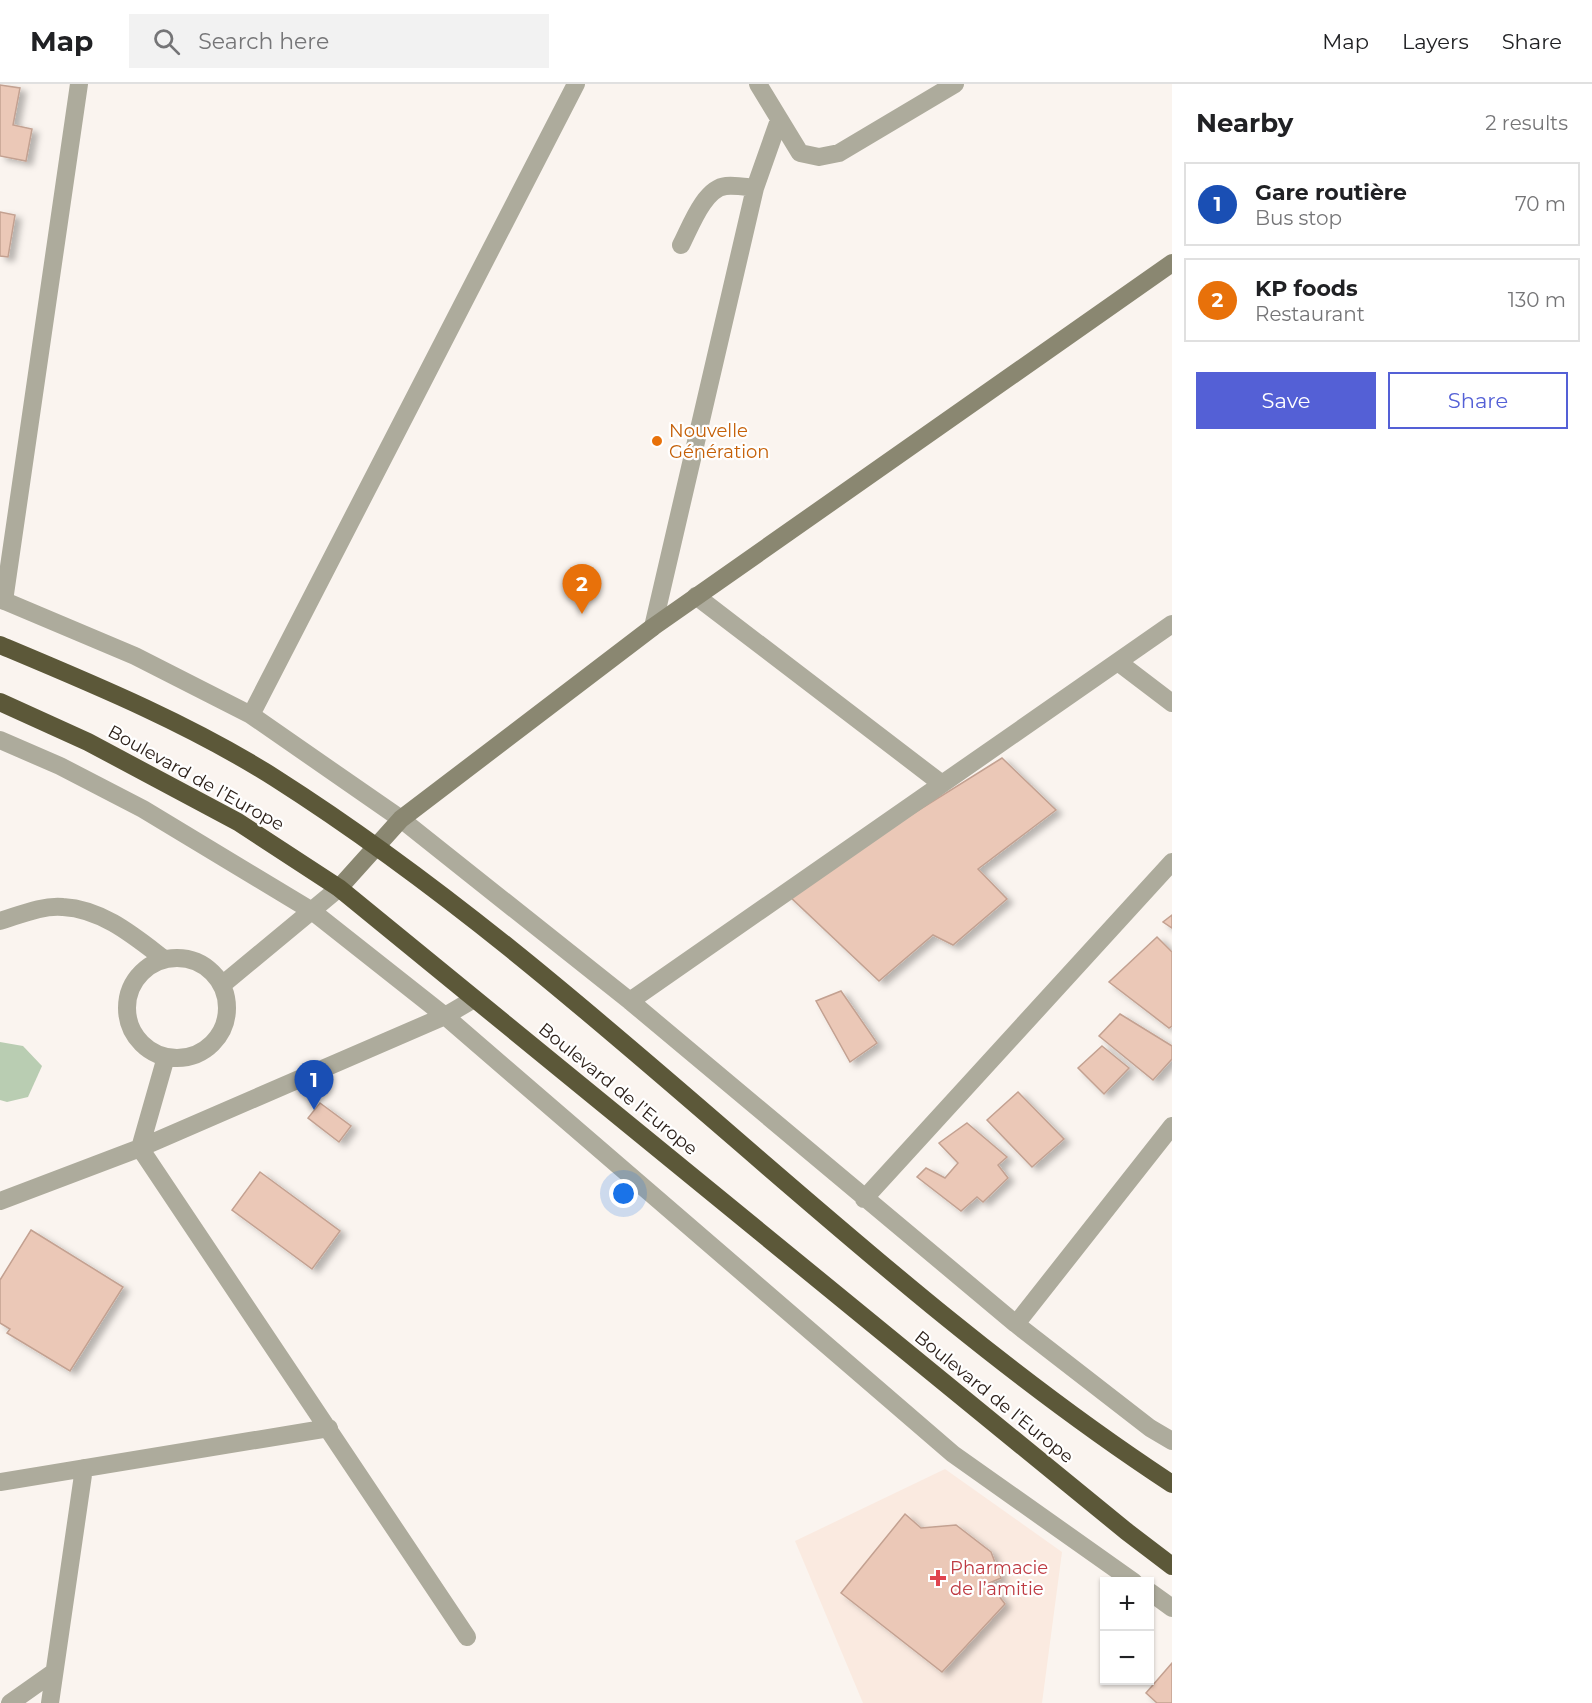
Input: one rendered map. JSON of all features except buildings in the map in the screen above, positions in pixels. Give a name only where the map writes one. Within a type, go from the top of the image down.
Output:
[{"type":"highway","name":"Boulevard de l’Europe","points":[[0,645],[203,737],[274,777],[420,876],[600,1022],[886,1266],[1027,1380],[1113,1445],[1172,1484]]},
{"type":"highway","name":"Boulevard de l’Europe","points":[[0,702],[88,742],[228,817],[339,888],[1126,1532],[1172,1566]]},
{"type":"street","points":[[79,84],[2,600],[135,656],[251,715],[401,819],[630,1001],[1016,1324],[1150,1428],[1172,1441]]},
{"type":"street","points":[[251,715],[576,84]]},
{"type":"street","points":[[758,84],[800,153],[819,157],[839,153],[955,84]]},
{"type":"street","points":[[653,627],[755,188],[779,120]]},
{"type":"street","points":[[681,245],[708,196],[724,186],[755,188]]},
{"type":"street","points":[[222,985],[339,888],[401,819],[653,627],[1172,263]]},
{"type":"street","points":[[696,596],[942,784]]},
{"type":"street","points":[[630,1001],[1172,624]]},
{"type":"street","points":[[1118,662],[1172,703]]},
{"type":"street","points":[[0,740],[60,766],[143,809],[312,911],[445,1016],[953,1454],[1128,1577]]},
{"type":"street","points":[[864,1199],[1172,862]]},
{"type":"street","points":[[0,921],[43,908],[63,907],[118,924],[164,958]]},
{"type":"street","points":[[164,958],[187,958],[208,967],[222,985],[227,1007],[223,1029],[208,1047],[189,1057],[166,1057],[145,1048],[131,1030],[125,1008],[131,987],[144,969],[164,958]]},
{"type":"street","points":[[0,1201],[140,1148],[445,1016],[474,999]]},
{"type":"street","points":[[166,1057],[140,1148],[467,1637]]},
{"type":"street","points":[[1016,1324],[1172,1126]]},
{"type":"street","points":[[0,1482],[329,1428]]},
{"type":"street","points":[[50,1703],[84,1468]]},
{"type":"street","points":[[1154,1595],[1172,1608]]},
{"type":"street","points":[[10,1703],[54,1672]]},
{"type":"shaded area","points":[[945,1469],[1062,1552],[1042,1703],[863,1703],[795,1541]]},
{"type":"green space","points":[[0,1042],[23,1046],[42,1066],[28,1097],[7,1102],[0,1100]]},
{"type":"place","name":"Nouvelle Génération","points":[[657,441]]},
{"type":"place","name":"KP foods","points":[[582,614]]},
{"type":"place","name":"Gare routière","points":[[314,1110]]},
{"type":"place","name":"Pharmacie de l’amitie","points":[[938,1578]]}]
